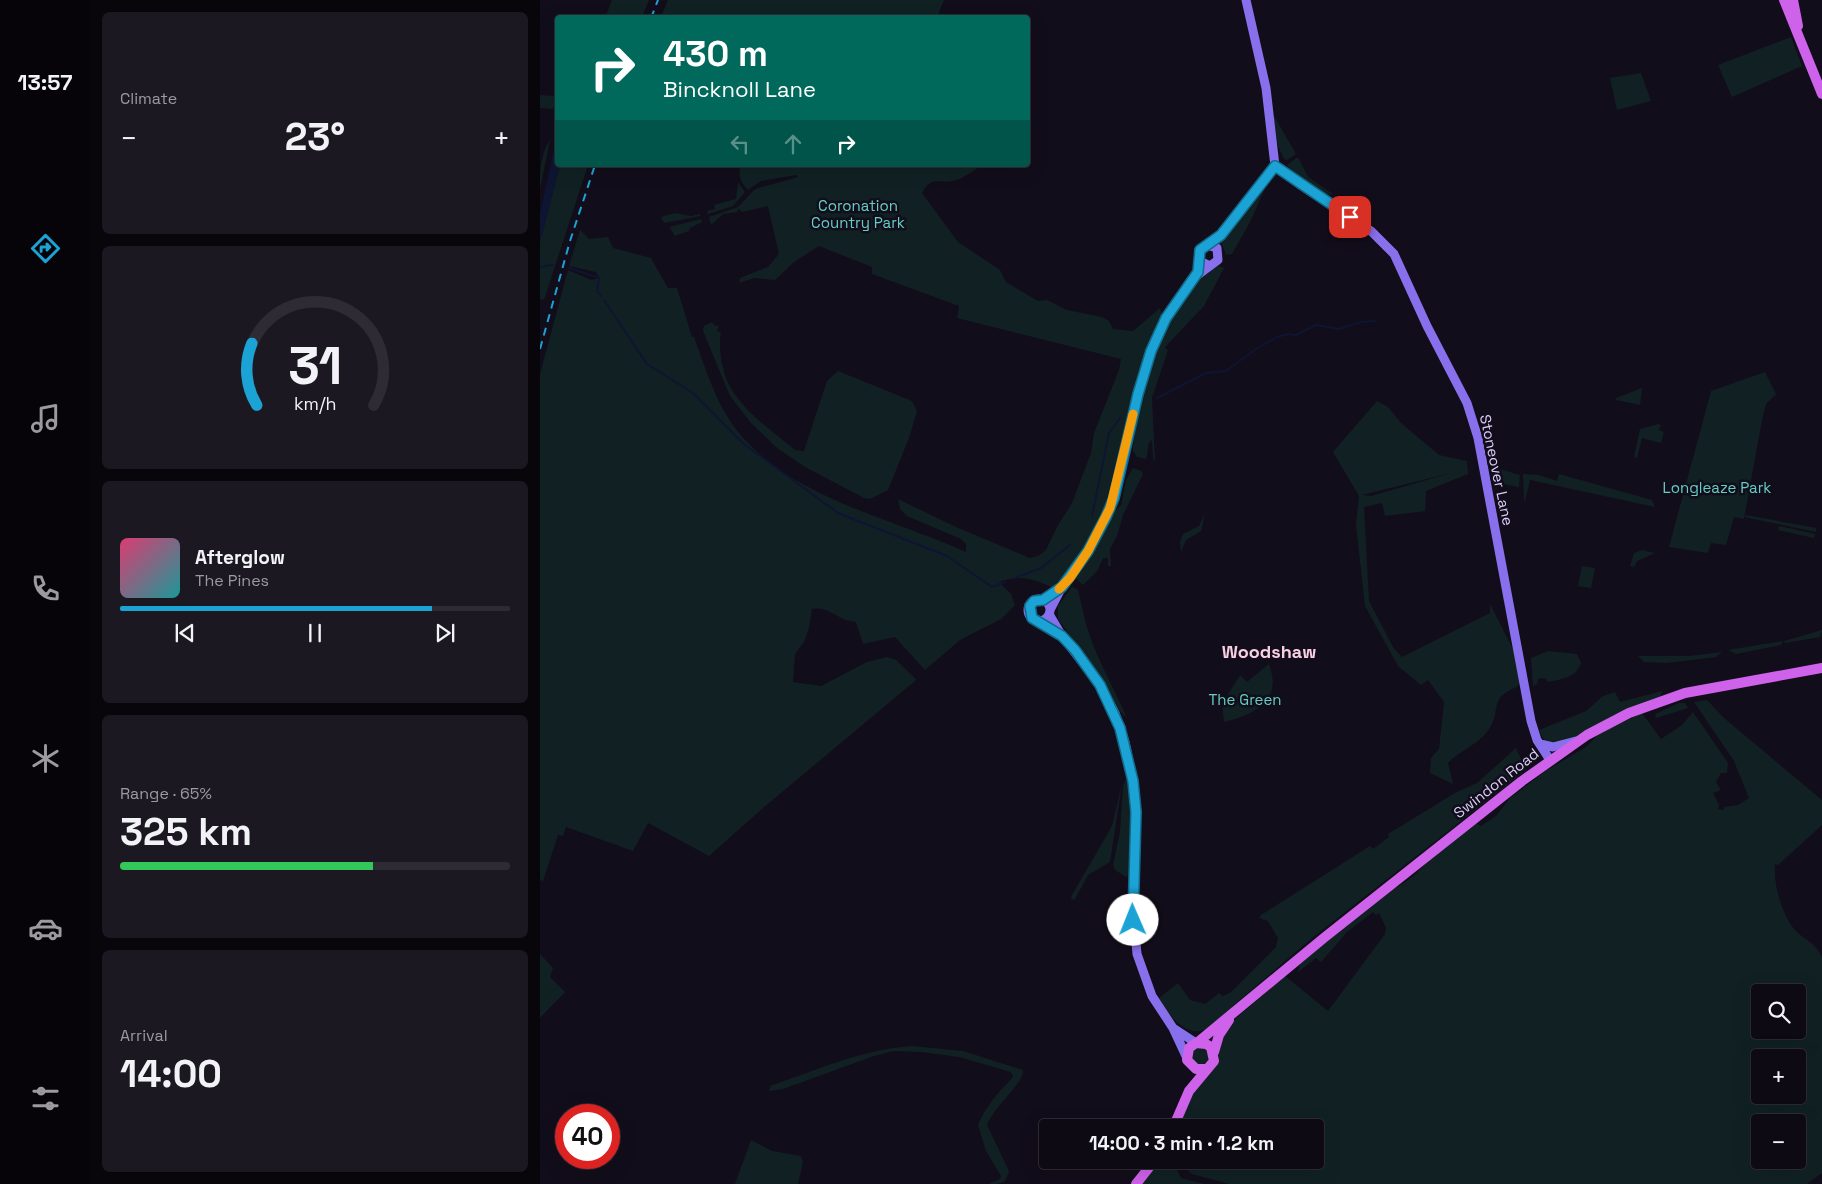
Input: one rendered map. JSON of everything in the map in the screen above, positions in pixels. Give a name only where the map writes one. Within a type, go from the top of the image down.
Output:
[{"type":"main road","points":[[1784,0],[1790,20],[1798,34],[1822,94]]},
{"type":"main road","points":[[1793,0],[1798,34]]},
{"type":"main road","name":"Swindon Road","points":[[1197,1042],[1234,1014],[1332,931],[1550,760],[1580,740],[1629,713],[1686,693],[1822,668]]},
{"type":"main road","name":"Swindon Road","points":[[1214,1052],[1219,1035],[1234,1014]]},
{"type":"main road","points":[[1177,1119],[1189,1091],[1214,1060],[1214,1052],[1209,1045],[1197,1042],[1190,1046],[1188,1060],[1189,1091]]},
{"type":"main road","points":[[1188,1060],[1196,1069],[1207,1068]]},
{"type":"main road","points":[[1136,1184],[1148,1169]]},
{"type":"street","points":[[1039,621],[1044,620],[1050,612],[1062,587],[1088,551],[1110,508],[1151,351],[1173,307],[1196,275],[1200,261],[1199,252],[1221,235],[1275,166],[1265,79],[1246,0]]},
{"type":"street","name":"Stoneover Lane","points":[[1275,166],[1370,231],[1391,250],[1401,266],[1427,326],[1467,403],[1481,451],[1531,721],[1540,744],[1550,760]]},
{"type":"street","points":[[1196,275],[1218,260],[1221,235]]},
{"type":"street","points":[[1206,245],[1213,245],[1218,250]]},
{"type":"street","points":[[1200,261],[1210,266]]},
{"type":"street","points":[[1062,587],[1043,600],[1034,601],[1029,609],[1032,618],[1062,636]]},
{"type":"street","points":[[1043,600],[1048,604],[1062,636],[1100,685],[1114,713],[1125,742],[1133,781],[1136,815],[1133,900],[1136,945],[1146,982],[1157,1006],[1173,1028],[1188,1060]]},
{"type":"street","points":[[1540,744],[1554,747],[1580,740]]},
{"type":"street","points":[[1173,1028],[1197,1042]]},
{"type":"green space","points":[[612,0],[649,0],[643,15],[606,15]]},
{"type":"green space","points":[[668,0],[944,0],[938,15],[662,15]]},
{"type":"green space","points":[[1791,37],[1802,66],[1732,97],[1718,65]]},
{"type":"green space","points":[[1641,73],[1651,101],[1617,110],[1610,78]]},
{"type":"green space","points":[[540,95],[555,96],[555,106],[553,109],[540,108]]},
{"type":"green space","points":[[1273,114],[1296,154],[1287,160],[1284,159],[1278,146]]},
{"type":"green space","points":[[550,140],[540,189],[542,157]]},
{"type":"green space","points":[[1298,157],[1308,177],[1333,194],[1326,194],[1313,189],[1296,175],[1287,165]]},
{"type":"green space","points":[[559,167],[587,167],[544,300],[540,299],[540,242]]},
{"type":"green space","name":"Coronation Country Park","points":[[740,167],[978,167],[956,180],[932,182],[922,193],[958,242],[1000,270],[1006,282],[1038,301],[1047,300],[1067,310],[1102,317],[1109,321],[1113,329],[1133,331],[1160,308],[1162,315],[1146,352],[1106,513],[1060,582],[1052,587],[1027,579],[1016,578],[1001,581],[1001,584],[1011,594],[1015,605],[1001,619],[960,640],[925,670],[895,637],[863,644],[856,622],[849,621],[824,610],[812,609],[809,628],[804,642],[795,654],[793,682],[821,686],[867,662],[887,657],[896,660],[916,679],[915,681],[763,808],[709,856],[648,823],[633,851],[566,827],[563,836],[558,835],[543,881],[540,880],[540,374],[568,270],[591,280],[599,278],[596,272],[569,266],[580,230],[589,239],[608,237],[613,248],[651,258],[668,288],[677,288],[692,337],[694,337],[719,402],[745,439],[770,463],[832,499],[966,552],[966,544],[961,539],[907,516],[900,509],[898,499],[956,527],[1030,558],[1038,556],[1046,550],[1057,527],[1072,503],[1091,453],[1094,433],[1119,370],[1121,359],[957,318],[959,306],[872,274],[872,267],[819,246],[794,262],[775,280],[754,278],[739,283],[740,278],[768,267],[779,254],[768,206],[742,212],[738,209],[737,212],[723,214],[711,225],[709,217],[738,207],[755,189],[798,177],[796,175],[761,181],[748,190],[740,179]]},
{"type":"green space","points":[[738,182],[745,192],[733,206],[708,214],[707,211],[715,209],[714,205],[736,199]]},
{"type":"green space","points":[[1267,184],[1250,222],[1232,254],[1226,255],[1221,242],[1223,237]]},
{"type":"green space","points":[[675,213],[691,216],[700,214],[701,216],[664,223],[661,217]]},
{"type":"green space","points":[[701,219],[702,222],[690,228],[689,231],[675,236],[669,227]]},
{"type":"green space","points":[[1217,265],[1224,268],[1204,306],[1165,348],[1168,350],[1152,398],[1155,461],[1153,459],[1152,440],[1149,443],[1146,459],[1137,457],[1133,447],[1137,423],[1158,346],[1169,321],[1182,299],[1198,280]]},
{"type":"green space","points":[[712,322],[715,326],[719,325],[717,331],[721,332],[720,349],[722,364],[727,381],[734,393],[752,414],[795,450],[804,451],[827,381],[838,371],[912,401],[917,411],[909,438],[888,490],[870,499],[864,498],[805,467],[777,448],[751,423],[730,396],[703,331],[704,326]]},
{"type":"green space","name":"Longleaze Park","points":[[1765,372],[1776,394],[1766,404],[1744,519],[1734,517],[1726,545],[1711,543],[1708,553],[1669,547],[1711,391]]},
{"type":"green space","points":[[1642,388],[1640,405],[1616,400],[1616,398]]},
{"type":"green space","points":[[1377,401],[1388,407],[1401,423],[1439,455],[1467,461],[1468,474],[1426,491],[1425,511],[1385,516],[1382,503],[1364,507],[1369,601],[1393,647],[1402,657],[1490,613],[1490,604],[1513,649],[1520,682],[1517,687],[1502,696],[1492,724],[1483,737],[1448,763],[1453,784],[1430,773],[1431,758],[1439,749],[1444,702],[1428,680],[1421,685],[1398,666],[1365,606],[1356,525],[1359,496],[1333,452]],"holes":[[[1451,473],[1371,496],[1362,495]]]},
{"type":"green space","points":[[1658,424],[1661,425],[1659,430],[1664,432],[1661,443],[1642,438],[1637,458],[1634,457],[1640,429]]},
{"type":"green space","points":[[1490,466],[1520,475],[1519,487],[1492,482]]},
{"type":"green space","points":[[1133,468],[1141,471],[1143,474],[1123,515],[1117,536],[1110,549],[1111,566],[1108,566],[1108,558],[1103,558],[1098,570],[1083,585],[1075,578],[1110,516],[1121,505],[1126,480]]},
{"type":"green space","points":[[1523,474],[1539,475],[1557,481],[1559,474],[1652,500],[1655,507],[1530,480],[1524,501]]},
{"type":"green space","points":[[1205,514],[1201,531],[1186,540],[1181,552],[1180,542],[1183,534],[1199,526]]},
{"type":"green space","points":[[1746,515],[1816,528],[1816,532],[1745,517]]},
{"type":"green space","points":[[1779,526],[1815,534],[1814,538],[1778,530]]},
{"type":"green space","points":[[1642,550],[1655,553],[1637,561],[1634,567],[1630,566],[1634,553]]},
{"type":"green space","points":[[1582,566],[1595,568],[1591,588],[1578,586]]},
{"type":"green space","points":[[1072,587],[1078,590],[1094,648],[1127,718],[1117,708],[1097,672],[1058,619],[1058,606]]},
{"type":"green space","points":[[1822,630],[1820,637],[1785,643],[1784,641]]},
{"type":"green space","points":[[1783,641],[1781,645],[1736,654],[1728,650]]},
{"type":"green space","points":[[1548,651],[1577,654],[1581,663],[1579,668],[1572,675],[1558,680],[1548,682],[1545,678],[1538,679],[1537,684],[1533,686],[1531,658]]},
{"type":"green space","points":[[1722,652],[1716,657],[1667,663],[1644,662],[1638,656],[1690,656]]},
{"type":"green space","name":"The Green","points":[[1269,664],[1272,688],[1269,697],[1263,704],[1246,715],[1224,722],[1222,704],[1240,675],[1247,682]]},
{"type":"green space","points":[[1662,691],[1660,698],[1635,706],[1574,738],[1555,743],[1545,742],[1539,730],[1586,711],[1603,696],[1615,692],[1620,702]]},
{"type":"green space","points":[[1707,700],[1724,718],[1822,800],[1822,825],[1778,865],[1775,864],[1775,881],[1782,908],[1790,924],[1817,949],[1822,958],[1822,1173],[1807,1184],[1229,1184],[1192,1174],[1186,1169],[1324,1169],[1324,1119],[1181,1119],[1197,1085],[1216,1065],[1221,1040],[1234,1020],[1285,976],[1328,1011],[1385,934],[1386,928],[1379,913],[1376,915],[1373,912],[1347,932],[1321,962],[1316,958],[1298,972],[1300,963],[1392,889],[1409,879],[1437,853],[1476,823],[1481,826],[1496,816],[1510,798],[1547,770],[1586,747],[1600,733],[1642,713],[1661,739],[1682,725],[1693,712],[1728,763],[1727,773],[1721,773],[1716,782],[1721,790],[1713,793],[1719,805],[1718,809],[1724,810],[1724,807],[1738,805],[1749,798],[1734,761],[1694,702]]},
{"type":"green space","points":[[1679,703],[1685,703],[1688,708],[1656,718],[1655,714]]},
{"type":"green space","points":[[1516,748],[1526,770],[1312,938],[1211,1026],[1200,1031],[1188,1029],[1175,1021],[1165,1009],[1159,998],[1178,983],[1190,1000],[1205,1004],[1219,993],[1223,996],[1231,992],[1276,947],[1278,938],[1268,921],[1259,918],[1261,915],[1370,846],[1373,849],[1389,837],[1388,834],[1455,793],[1477,783]]},
{"type":"green space","points":[[1127,775],[1132,800],[1132,871],[1126,877],[1115,870],[1113,865],[1120,832],[1123,786]]},
{"type":"green space","points":[[1122,783],[1110,862],[1088,875],[1075,899],[1071,900],[1072,895],[1112,826]]},
{"type":"green space","points":[[540,954],[553,968],[550,977],[565,992],[540,1018]]},
{"type":"green space","points":[[912,1046],[963,1051],[1023,1070],[1022,1076],[990,1118],[987,1125],[1009,1171],[1005,1181],[989,1184],[1000,1179],[1001,1176],[986,1151],[978,1125],[990,1103],[1012,1078],[1011,1072],[959,1057],[922,1052],[893,1051],[783,1089],[769,1091],[770,1086],[840,1061],[876,1051]]},
{"type":"green space","points":[[1200,1047],[1206,1050],[1209,1056],[1206,1062],[1200,1065],[1194,1062],[1191,1056],[1194,1050]]},
{"type":"green space","points":[[751,1140],[772,1151],[801,1156],[803,1162],[798,1184],[735,1184]]},
{"type":"green space","points":[[1154,1169],[1176,1169],[1181,1178],[1205,1184],[1142,1184]]},
{"type":"water","points":[[555,144],[555,167],[559,167],[540,242],[540,214]]},
{"type":"waterway","points":[[540,267],[553,265]]},
{"type":"waterway","points":[[569,268],[599,278],[597,291],[601,296]]},
{"type":"waterway","points":[[604,300],[647,364],[693,393],[744,444],[838,513],[947,556],[992,587],[1005,582]]},
{"type":"waterway","points":[[1157,398],[1206,373],[1226,371],[1256,349],[1277,337],[1288,334],[1296,335],[1316,325],[1339,329],[1361,322],[1375,321]]},
{"type":"waterway","points":[[1092,516],[1109,433],[1120,418]]},
{"type":"waterway","points":[[1015,578],[1041,568],[1070,545]]},
{"type":"railway","points":[[652,15],[658,0]]},
{"type":"railway","points":[[540,349],[570,241],[594,167]]},
{"type":"slow traffic","points":[[1059,589],[1070,578],[1088,551],[1110,508],[1128,444],[1133,414]]},
{"type":"district","name":"Woodshaw","points":[[1269,651]]},
{"type":"route","points":[[1133,920],[1136,812],[1128,754],[1120,728],[1107,697],[1087,665],[1062,636],[1032,618],[1029,614],[1030,606],[1034,601],[1043,600],[1062,587],[1070,578],[1100,530],[1114,498],[1138,394],[1151,351],[1158,333],[1176,301],[1198,272],[1200,266],[1198,253],[1202,247],[1221,235],[1275,166],[1350,217]]}]
